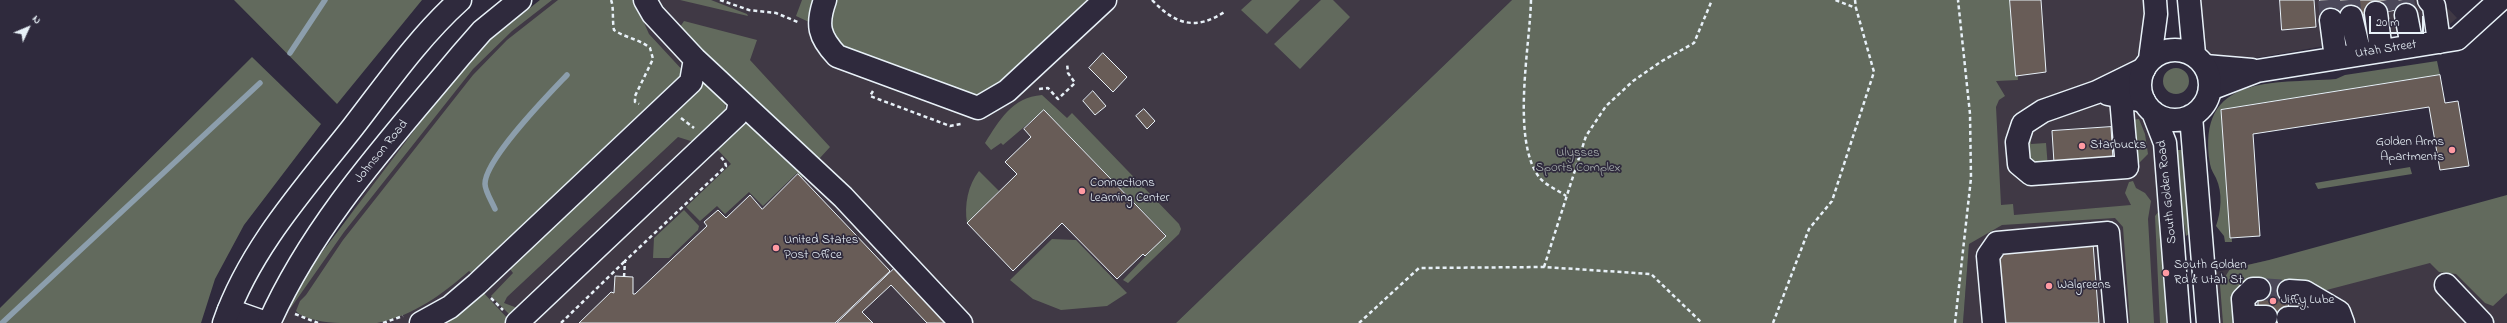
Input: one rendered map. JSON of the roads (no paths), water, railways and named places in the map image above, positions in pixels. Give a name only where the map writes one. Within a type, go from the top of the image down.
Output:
[{"type":"main road","points":[[268,323],[227,316],[257,255],[307,185],[408,56],[460,0]]},
{"type":"main road","name":"Johnson Road","points":[[268,323],[291,276],[306,251],[340,204],[482,31],[520,0]]},
{"type":"main road","points":[[645,0],[653,14],[695,59],[740,102],[794,149],[843,197],[961,323]]},
{"type":"main road","points":[[825,0],[818,17],[822,36],[824,42],[837,56],[978,108],[1007,91],[1105,0]]},
{"type":"main road","points":[[2148,106],[2140,87],[2147,64],[2156,14],[2155,0]]},
{"type":"main road","points":[[2097,92],[2148,106],[2163,117],[2180,120],[2191,116],[2206,102],[2210,89],[2210,78],[2199,60],[2189,0]]},
{"type":"main road","points":[[2429,0],[2434,6],[2439,42]]},
{"type":"main road","name":"Utah Street","points":[[2210,89],[2257,71],[2457,39],[2500,0]]},
{"type":"main road","points":[[2397,48],[2390,13],[2397,48]]},
{"type":"main road","points":[[2336,58],[2341,18],[2360,54]]},
{"type":"main road","points":[[2120,98],[2128,167],[2031,174],[2019,164],[2017,142],[2023,124],[2043,111],[2097,92],[2147,64],[2162,52],[2175,49],[2199,60]]},
{"type":"main road","points":[[421,323],[450,306],[478,284],[686,87],[691,82],[695,59]]},
{"type":"main road","name":"Utah Street","points":[[2199,60],[2257,71]]},
{"type":"main road","points":[[517,323],[738,115],[740,102]]},
{"type":"main road","name":"South Golden Road","points":[[2148,106],[2165,143],[2179,323]]},
{"type":"main road","points":[[2191,116],[2208,323]]},
{"type":"main road","points":[[1994,323],[1988,256],[1997,243],[2108,233],[2116,323]]},
{"type":"main road","points":[[2446,285],[2482,323]]},
{"type":"main road","points":[[2252,321],[2243,299],[2253,289],[2259,289]]},
{"type":"main road","points":[[2289,291],[2305,292],[2341,318]]},
{"type":"main road","points":[[2288,318],[2341,318]]},
{"type":"waterway","points":[[290,53],[325,0]]},
{"type":"waterway","points":[[495,209],[485,187],[488,173],[495,159],[519,127],[567,75]]},
{"type":"waterway","points":[[2,323],[260,83]]},
{"type":"tunnel","points":[[2329,0],[2331,20]]},
{"type":"tunnel","points":[[2349,0],[2351,17]]},
{"type":"tunnel","points":[[2387,0],[2390,11]]},
{"type":"tunnel","points":[[2403,0],[2406,15]]},
{"type":"tunnel","points":[[2259,289],[2289,291]]},
{"type":"place","name":"Starbucks","points":[[2082,146]]},
{"type":"place","name":"Golden Arms Apartments","points":[[2452,150]]},
{"type":"place","name":"Connections Learning Center","points":[[1082,191]]},
{"type":"place","name":"United States Post Office","points":[[776,248]]},
{"type":"place","name":"South Golden Rd & Utah St","points":[[2166,273]]},
{"type":"place","name":"Walgreens","points":[[2049,286]]},
{"type":"place","name":"Jiffy Lube","points":[[2273,301]]},
{"type":"park label","name":"Ulysses Sports Complex","points":[[1578,162]]}]
